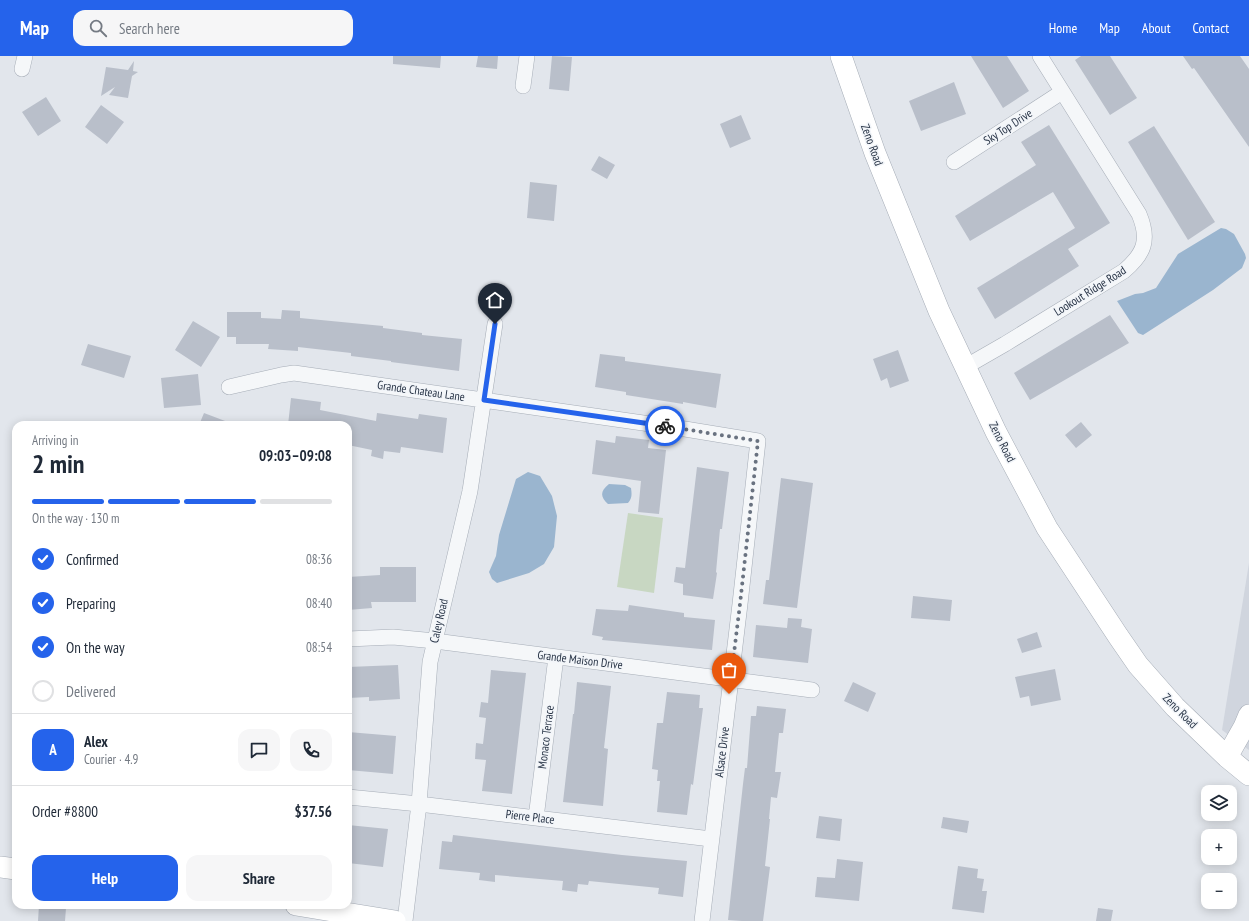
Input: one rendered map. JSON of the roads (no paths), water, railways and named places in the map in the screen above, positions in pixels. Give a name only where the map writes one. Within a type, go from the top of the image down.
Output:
[{"type":"street","points":[[523,86],[527,56]]},
{"type":"street","name":"Zeno Road","points":[[841,56],[878,160],[939,311],[996,432],[1037,511],[1138,665],[1157,687],[1227,757],[1249,775]]},
{"type":"street","name":"Lookout Ridge Road","points":[[965,367],[1124,271],[1137,259],[1142,251],[1144,230],[1140,214],[1040,56]]},
{"type":"street","name":"Sky Top Drive","points":[[954,162],[1062,92]]},
{"type":"street","name":"Caley Road","points":[[405,921],[419,804],[430,662],[464,520],[495,324]]},
{"type":"street","name":"Grande Chateau Lane","points":[[229,387],[294,373],[685,429]]},
{"type":"street","name":"Alsace Drive","points":[[685,429],[758,441],[702,921]]},
{"type":"street","name":"Grande Maison Drive","points":[[352,639],[393,637],[435,641],[812,690]]},
{"type":"street","name":"Monaco Terrace","points":[[536,818],[556,657]]},
{"type":"street","points":[[1227,757],[1249,715]]},
{"type":"street","name":"Pierre Place","points":[[352,797],[711,839]]},
{"type":"street","points":[[0,867],[12,868]]},
{"type":"street","points":[[321,909],[395,921]]},
{"type":"water","points":[[1221,228],[1234,234],[1245,254],[1246,258],[1242,268],[1213,290],[1143,335],[1138,333],[1117,301],[1156,288],[1178,254]]},
{"type":"water","points":[[528,472],[540,476],[552,496],[557,516],[554,547],[544,564],[529,573],[497,583],[492,579],[489,572],[496,556],[499,535],[516,479]]},
{"type":"water","points":[[609,484],[625,485],[631,488],[632,493],[628,503],[608,504],[605,501],[602,494],[604,489]]}]
